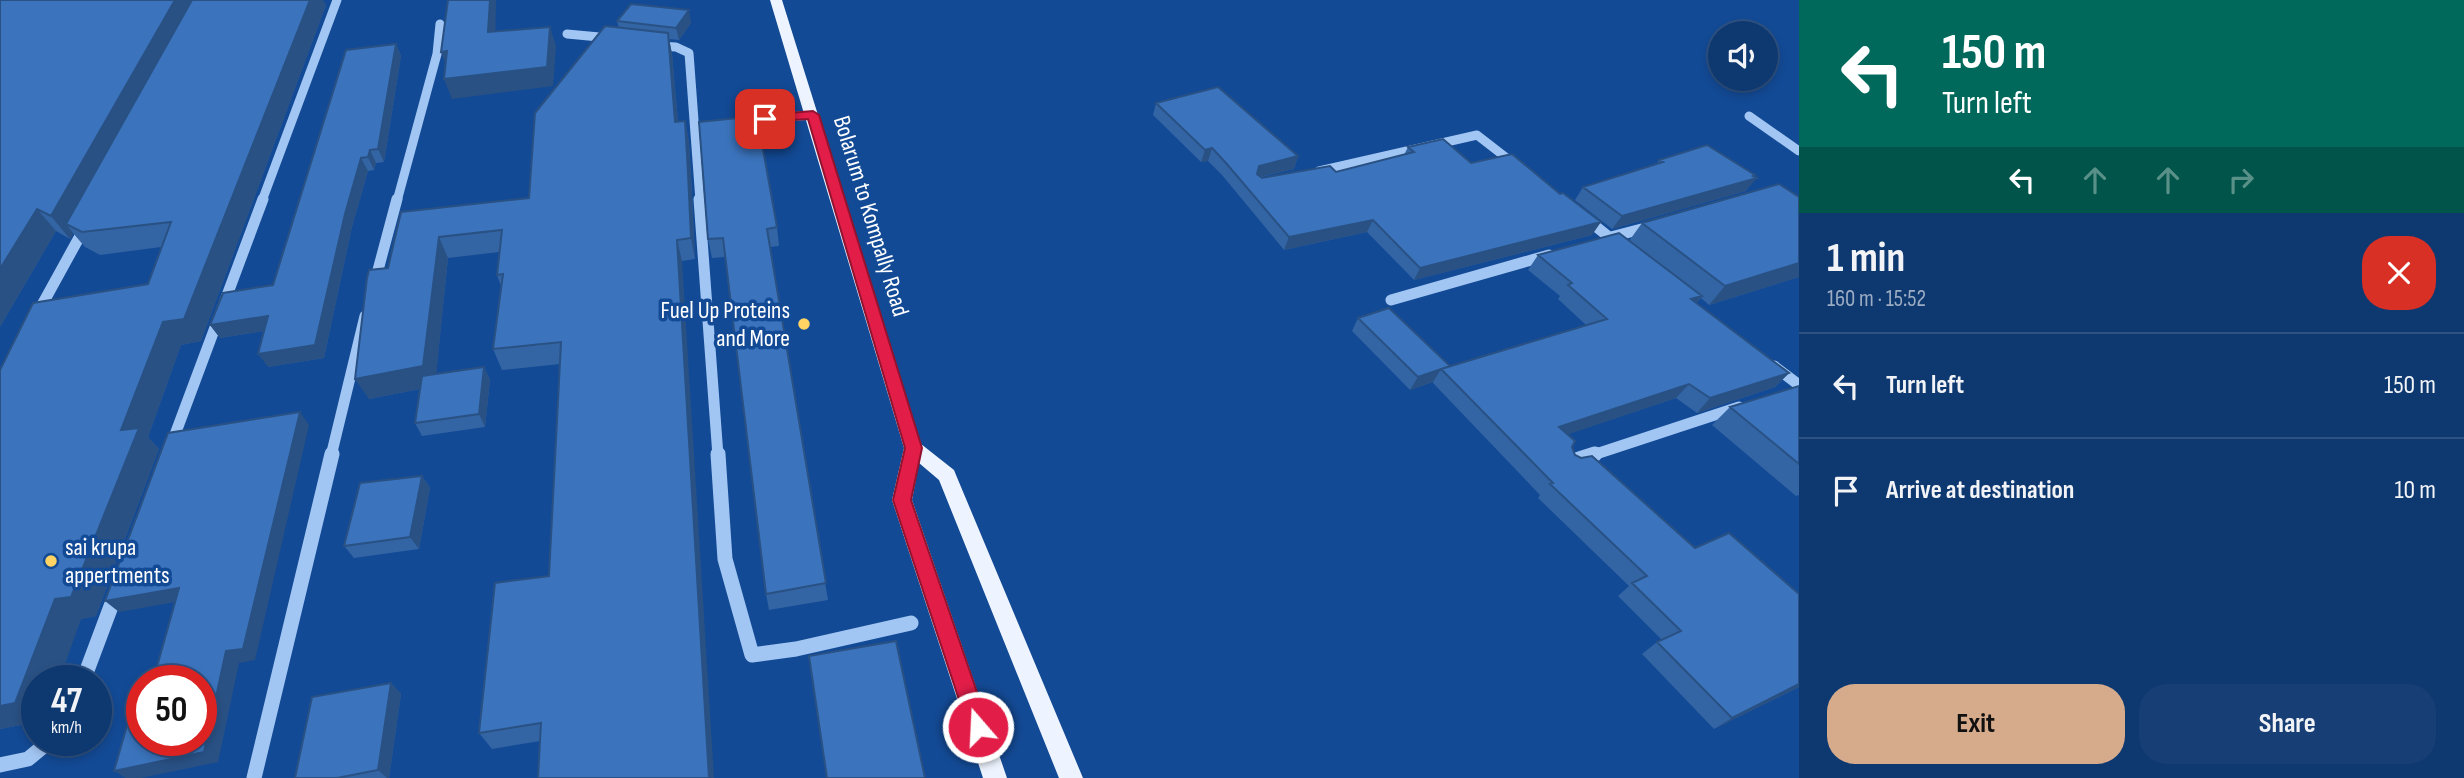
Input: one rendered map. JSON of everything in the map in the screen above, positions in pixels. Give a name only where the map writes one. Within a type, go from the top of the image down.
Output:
[{"type":"main road","name":"Bolarum to Kompally Road","points":[[776,0],[914,448],[902,500],[995,778]]},
{"type":"main road","points":[[914,448],[947,475],[1071,778]]},
{"type":"street","points":[[166,458],[337,0]]},
{"type":"street","points":[[254,778],[338,421],[348,395],[354,358],[437,54],[440,24]]},
{"type":"street","points":[[567,34],[620,39]]},
{"type":"street","points":[[643,44],[676,47],[689,53],[700,123],[725,559],[752,655],[796,649],[911,623]]},
{"type":"street","points":[[733,121],[813,115]]},
{"type":"street","points":[[1749,116],[1799,151]]},
{"type":"street","points":[[1314,172],[1477,135],[1528,174]]},
{"type":"street","points":[[1579,214],[1631,254]]},
{"type":"street","points":[[33,323],[91,215]]},
{"type":"street","points":[[1597,241],[1662,223]]},
{"type":"street","points":[[1391,300],[1558,252]]},
{"type":"street","points":[[1768,360],[1795,388]]},
{"type":"street","points":[[1570,462],[1748,404]]},
{"type":"street","points":[[89,665],[122,576]]},
{"type":"street","points":[[0,765],[32,756]]},
{"type":"building","points":[[0,0],[175,0],[51,216],[37,209],[0,269]]},
{"type":"building","points":[[192,0],[310,0],[184,319],[163,322],[121,430],[139,428],[71,597],[55,599],[30,665],[21,665],[21,687],[15,703],[0,706],[0,370],[33,303],[148,284],[171,222],[82,232],[66,224]]},
{"type":"building","points":[[448,0],[490,0],[488,32],[550,27],[547,67],[444,79],[447,51],[441,52]]},
{"type":"building","points":[[631,4],[689,10],[676,28],[617,21]]},
{"type":"building","points":[[605,26],[668,33],[675,122],[685,121],[691,238],[677,240],[709,778],[538,778],[541,723],[479,733],[495,583],[549,576],[561,342],[493,349],[503,274],[497,275],[502,230],[439,237],[423,366],[355,379],[369,270],[388,268],[401,212],[529,198],[535,113]]},
{"type":"building","points":[[396,44],[378,149],[370,150],[368,157],[361,158],[345,214],[315,345],[258,354],[268,316],[210,325],[223,293],[273,285],[346,50]]},
{"type":"building","points":[[1218,87],[1298,156],[1259,166],[1257,174],[1262,178],[1330,166],[1336,172],[1414,152],[1408,147],[1443,139],[1471,163],[1512,154],[1560,194],[1563,193],[1601,222],[1420,268],[1373,220],[1289,237],[1212,148],[1205,150],[1156,103]]},
{"type":"building","points":[[757,116],[777,227],[767,229],[826,583],[766,594],[723,238],[708,239],[699,122]]},
{"type":"building","points":[[1707,145],[1757,178],[1622,216],[1583,187],[1663,162],[1659,160]]},
{"type":"building","points":[[1779,184],[1799,197],[1799,263],[1725,286],[1642,223]]},
{"type":"building","points":[[1619,233],[1702,296],[1691,299],[1789,373],[1710,398],[1689,384],[1559,427],[1575,441],[1572,447],[1575,455],[1581,458],[1592,456],[1695,548],[1729,533],[1799,594],[1799,684],[1732,718],[1657,642],[1681,631],[1632,583],[1647,576],[1550,484],[1553,483],[1441,369],[1607,319],[1568,285],[1572,283],[1538,255]]},
{"type":"building","points":[[1389,308],[1450,366],[1418,377],[1358,318]]},
{"type":"building","points":[[484,367],[479,414],[415,423],[422,376]]},
{"type":"building","points":[[1799,386],[1799,464],[1730,407]]},
{"type":"building","points":[[300,412],[243,649],[226,651],[217,692],[217,665],[157,665],[179,588],[105,601],[168,433]]},
{"type":"building","points":[[422,476],[410,537],[344,546],[360,483]]},
{"type":"building","points":[[896,641],[925,778],[827,778],[809,656]]},
{"type":"building","points":[[391,683],[378,770],[337,778],[295,778],[312,697]]},
{"type":"building","points":[[126,729],[126,756],[185,756],[114,771]]},
{"type":"place","name":"Fuel Up Proteins and More","points":[[804,324]]},
{"type":"place","name":"sai krupa appertments","points":[[51,561]]},
{"type":"route","points":[[765,119],[813,115],[914,448],[902,500],[978,727]]}]
